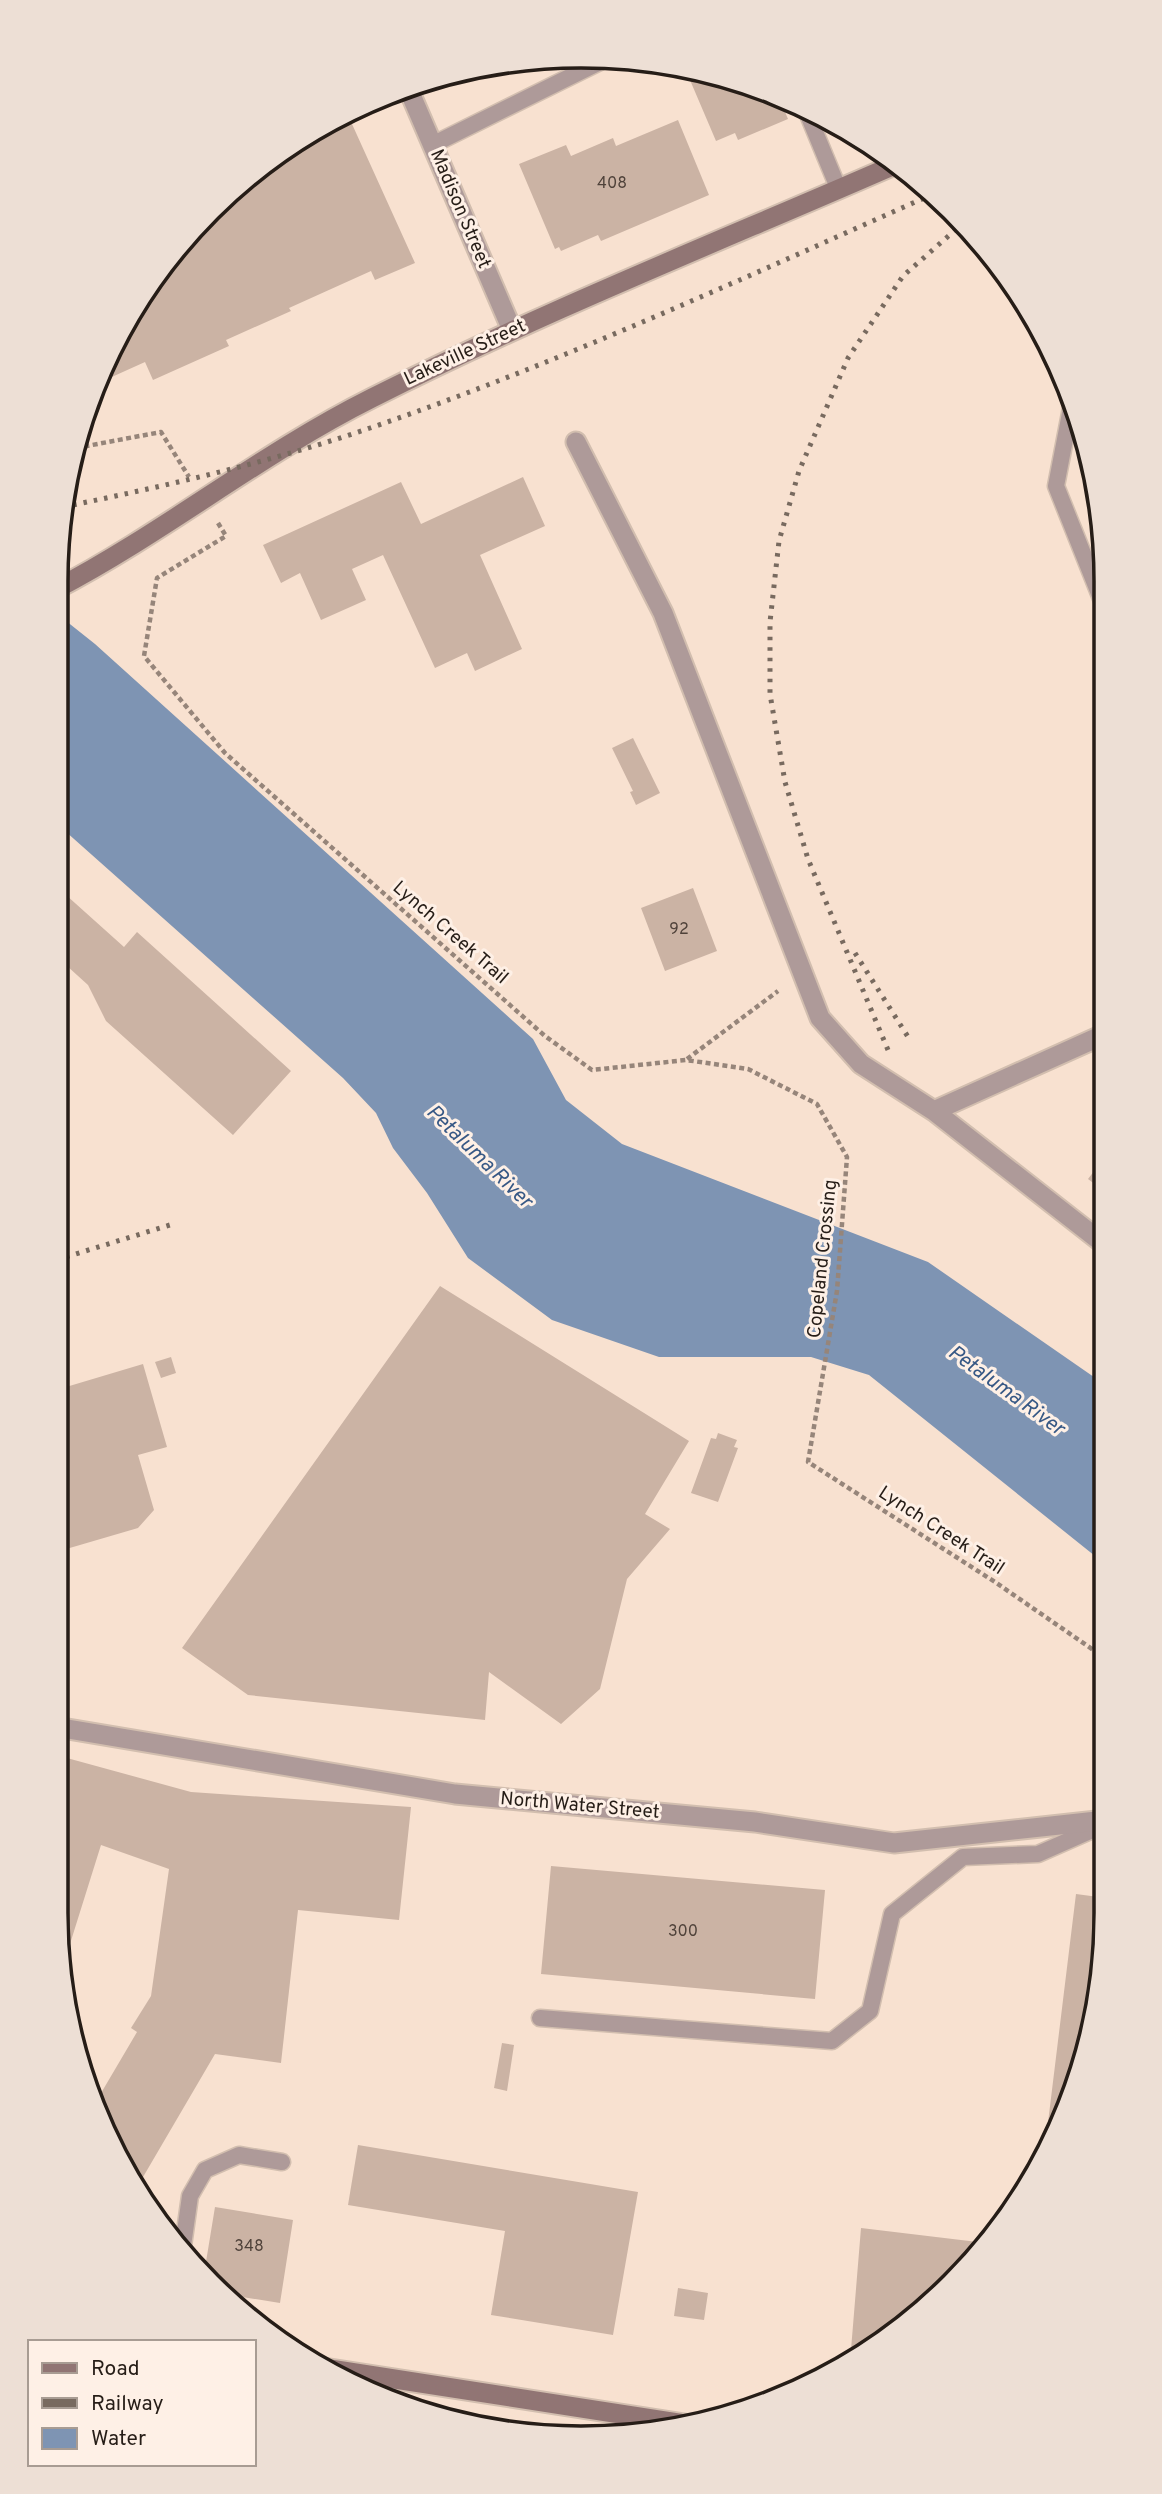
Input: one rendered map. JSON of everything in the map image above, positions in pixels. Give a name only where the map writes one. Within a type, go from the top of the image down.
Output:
[{"type":"main road","name":"Lakeville Street","points":[[68,583],[267,458],[370,399],[512,330],[886,169]]},
{"type":"main road","points":[[353,2373],[657,2420]]},
{"type":"street","name":"Madison Street","points":[[412,97],[512,330]]},
{"type":"street","points":[[576,442],[663,613],[820,1018],[861,1063],[934,1111],[1094,1236]]},
{"type":"street","points":[[934,1111],[1094,1039]]},
{"type":"street","name":"North Water Street","points":[[68,1729],[455,1794],[755,1822],[894,1843],[1094,1823]]},
{"type":"lane","points":[[432,145],[587,68]]},
{"type":"lane","points":[[811,123],[839,190]]},
{"type":"lane","points":[[1068,421],[1056,486],[1094,581]]},
{"type":"lane","points":[[540,2018],[832,2041],[870,2011],[892,1914],[963,1857],[1038,1854],[1094,1828]]},
{"type":"lane","points":[[184,2238],[190,2196],[205,2170],[239,2155],[282,2162]]},
{"type":"path","points":[[87,446],[161,432]]},
{"type":"path","name":"Lynch Creek Trail","points":[[157,578],[145,656],[225,753],[545,1036],[592,1070],[686,1060],[748,1069],[817,1104],[847,1157]]},
{"type":"path","points":[[686,1060],[803,973]]},
{"type":"path","name":"Copeland Crossing","points":[[818,1406],[837,1291],[847,1157]]},
{"type":"path","name":"Lynch Creek Trail","points":[[818,1406],[808,1462],[995,1582],[1094,1650]]},
{"type":"water","name":"Petaluma River","points":[[68,623],[533,1039],[566,1100],[622,1144],[928,1262],[1094,1377],[1094,1555],[869,1375],[811,1357],[659,1357],[552,1320],[468,1258],[427,1193],[393,1148],[376,1113],[343,1078],[68,834]]},
{"type":"building","points":[[690,80],[746,95],[777,107],[784,110],[788,119],[738,140],[735,133],[716,141]]},
{"type":"building","points":[[678,120],[709,195],[601,241],[598,235],[561,251],[559,247],[555,249],[519,164],[566,145],[571,156],[613,138],[616,146]]},
{"type":"building","points":[[351,122],[415,263],[375,280],[371,271],[226,340],[229,346],[153,380],[145,362],[110,378],[155,296],[195,243],[218,218],[269,174]]},
{"type":"building","points":[[523,477],[545,526],[480,555],[522,649],[475,671],[467,653],[435,668],[383,555],[352,569],[366,600],[321,620],[300,573],[281,583],[263,545],[401,482],[421,524]]},
{"type":"building","points":[[633,738],[660,793],[636,805],[630,792],[633,791],[612,748]]},
{"type":"building","points":[[693,888],[717,951],[665,971],[641,908]]},
{"type":"building","points":[[68,897],[124,947],[137,932],[291,1071],[233,1135],[106,1021],[88,985],[68,967]]},
{"type":"building","points":[[1094,1171],[1094,1184],[1088,1179]]},
{"type":"building","points":[[440,1286],[689,1441],[645,1514],[670,1529],[627,1579],[600,1689],[561,1724],[489,1672],[485,1720],[248,1695],[182,1648]]},
{"type":"building","points":[[171,1357],[176,1373],[161,1378],[155,1362]]},
{"type":"building","points":[[143,1364],[167,1447],[138,1455],[154,1510],[138,1528],[68,1548],[68,1386]]},
{"type":"building","points":[[718,1433],[737,1440],[734,1447],[738,1448],[718,1502],[691,1493],[711,1438],[716,1439]]},
{"type":"building","points":[[68,1758],[191,1792],[411,1807],[399,1920],[298,1910],[281,2063],[215,2054],[143,2178],[121,2140],[101,2093],[137,2032],[131,2028],[151,1996],[169,1869],[101,1845],[69,1947]]},
{"type":"building","points":[[551,1866],[825,1890],[815,1999],[541,1974]]},
{"type":"building","points":[[1076,1894],[1094,1896],[1093,1947],[1084,2013],[1067,2078],[1048,2125]]},
{"type":"building","points":[[502,2043],[514,2045],[507,2091],[494,2088]]},
{"type":"building","points":[[358,2145],[638,2192],[613,2335],[491,2315],[505,2231],[348,2205]]},
{"type":"building","points":[[215,2207],[293,2220],[280,2303],[240,2297],[206,2263]]},
{"type":"building","points":[[861,2228],[975,2242],[919,2299],[851,2348]]},
{"type":"building","points":[[678,2288],[708,2293],[704,2320],[674,2316]]},
{"type":"railway","points":[[74,505],[257,462],[370,428],[513,375],[653,318],[923,199]]},
{"type":"railway","points":[[888,1050],[808,859],[785,782],[770,694],[770,622],[779,541],[799,471],[848,358],[903,276],[955,230]]},
{"type":"railway","points":[[855,953],[910,1040]]},
{"type":"railway","points":[[68,1256],[173,1224]]}]
